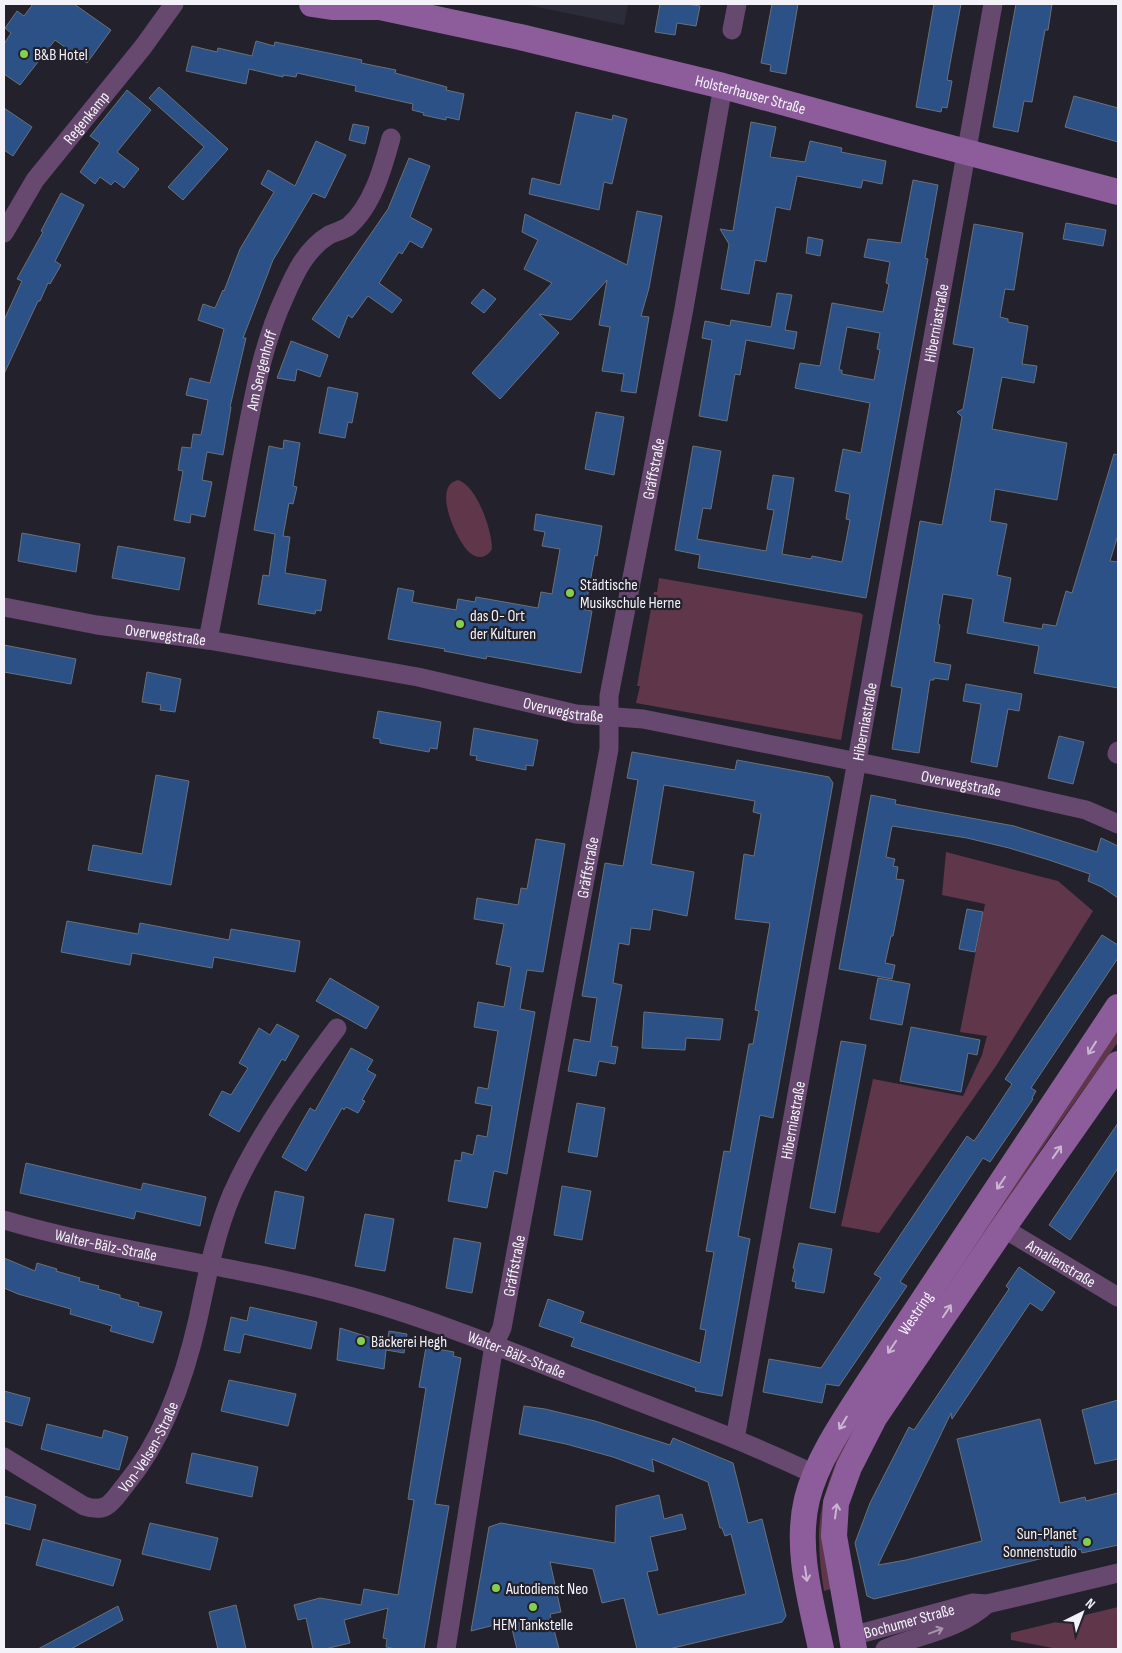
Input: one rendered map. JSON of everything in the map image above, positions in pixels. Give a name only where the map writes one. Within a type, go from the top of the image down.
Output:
[{"type":"main road","name":"Holsterhauser Straße","points":[[312,4],[332,7],[378,5],[510,34],[723,86],[1118,192]]},
{"type":"main road","name":"Westring","points":[[815,1648],[803,1544],[803,1528],[807,1499],[816,1475],[841,1426],[869,1382],[1118,1007]]},
{"type":"main road","name":"Westring","points":[[853,1643],[834,1536],[836,1503],[856,1450],[874,1418],[1003,1228],[1118,1064]]},
{"type":"main road","name":"Bochumer Straße","points":[[815,1648],[853,1643]]},
{"type":"street","name":"Regenkamp","points":[[4,234],[35,180],[143,47],[174,4]]},
{"type":"street","points":[[732,30],[737,4]]},
{"type":"street","name":"Hiberniastraße","points":[[735,1439],[993,4]]},
{"type":"street","name":"Gräffstraße","points":[[446,1649],[494,1346],[502,1328],[610,749],[608,696],[681,324],[723,86]]},
{"type":"street","name":"Am Sengenhoff","points":[[208,640],[257,378],[269,334],[285,295],[303,259],[328,236],[348,227],[360,213],[374,190],[391,138]]},
{"type":"street","name":"Overwegstraße","points":[[4,607],[114,628],[208,640],[418,677],[576,714],[643,719],[1050,802],[1086,810],[1118,824]]},
{"type":"street","points":[[208,1266],[232,1196],[244,1170],[286,1100],[337,1028]]},
{"type":"street","name":"Walter-Bälz-Straße","points":[[4,1220],[59,1235],[208,1266],[288,1280],[412,1315],[735,1439],[816,1475]]},
{"type":"street","name":"Amalienstraße","points":[[1003,1228],[1118,1296]]},
{"type":"street","name":"Von-Velsen-Straße","points":[[4,1457],[84,1506],[95,1510],[107,1506],[134,1475],[154,1442],[172,1404],[198,1321],[208,1266]]},
{"type":"street","name":"Bochumer Straße","points":[[853,1643],[973,1603],[986,1604],[1118,1573]]},
{"type":"street","name":"Bochumer Straße","points":[[885,1649],[977,1614],[986,1604]]},
{"type":"shaded area","points":[[523,4],[628,4],[624,25]]},
{"type":"shaded area","points":[[458,480],[465,484],[477,499],[486,520],[492,549],[482,557],[472,555],[464,546],[458,537],[449,514],[446,503],[447,492],[450,484]]},
{"type":"shaded area","points":[[659,578],[863,615],[841,740],[636,703],[640,686],[637,686],[654,592],[657,592]]},
{"type":"shaded area","points":[[946,852],[1058,881],[1093,911],[996,1066],[879,1233],[841,1226],[873,1079],[963,1096],[982,1055],[987,1036],[960,1032],[985,904],[942,895]]},
{"type":"shaded area","points":[[1118,1027],[1118,1042],[1049,1138],[911,1343],[852,1435],[834,1588],[824,1591],[819,1525],[826,1492],[841,1449]]},
{"type":"shaded area","points":[[1118,1607],[1118,1649],[1058,1649],[1011,1640],[1011,1633]]},
{"type":"building","name":"B&B Hotel","points":[[33,4],[74,4],[111,30],[87,63],[55,40],[20,85],[4,74],[4,44],[11,33],[5,28],[17,11],[24,16]]},
{"type":"building","points":[[660,4],[700,6],[696,26],[677,23],[675,35],[655,32]]},
{"type":"building","points":[[772,4],[798,4],[786,74],[770,71],[771,65],[761,63]]},
{"type":"building","points":[[934,4],[961,4],[947,80],[952,81],[947,108],[942,107],[941,112],[916,107]]},
{"type":"building","points":[[1016,4],[1052,4],[1048,30],[1045,30],[1032,102],[1024,101],[1018,132],[993,127]]},
{"type":"building","points":[[256,41],[274,46],[275,42],[362,60],[361,63],[396,70],[395,73],[447,87],[446,90],[464,94],[459,120],[446,117],[446,120],[423,115],[424,113],[412,110],[413,104],[355,91],[356,86],[297,73],[296,77],[283,75],[283,77],[249,69],[246,84],[186,71],[192,46],[217,52],[218,48],[252,56]]},
{"type":"building","points":[[159,87],[228,149],[183,200],[168,187],[204,147],[149,98]]},
{"type":"building","points":[[127,90],[151,110],[117,152],[139,169],[124,188],[115,181],[111,185],[100,177],[95,184],[80,172],[100,143],[90,136]]},
{"type":"building","points":[[1074,96],[1118,108],[1118,142],[1065,127]]},
{"type":"building","points":[[4,108],[32,127],[13,156],[4,150]]},
{"type":"building","points":[[576,112],[612,120],[613,115],[627,119],[612,184],[604,182],[599,210],[529,194],[532,178],[560,185]]},
{"type":"building","points":[[751,122],[776,127],[770,157],[805,162],[810,141],[842,148],[841,152],[886,161],[882,184],[863,180],[861,188],[797,176],[790,210],[776,207],[766,262],[755,260],[749,294],[721,289],[729,244],[720,229],[733,231]]},
{"type":"building","points":[[353,124],[369,127],[365,144],[349,140]]},
{"type":"building","points":[[316,141],[346,155],[325,198],[313,193],[273,260],[243,338],[246,338],[230,407],[223,455],[207,452],[202,480],[212,482],[205,517],[191,514],[190,523],[174,520],[183,471],[178,470],[182,447],[191,448],[193,434],[201,435],[208,400],[186,395],[190,378],[210,383],[224,329],[198,320],[203,304],[215,308],[224,291],[240,249],[274,192],[261,184],[268,170],[295,186]]},
{"type":"building","points":[[409,158],[430,166],[410,217],[432,229],[422,248],[410,241],[402,254],[399,252],[379,283],[402,300],[392,313],[368,296],[352,318],[348,315],[339,338],[312,319],[388,209]]},
{"type":"building","points":[[913,180],[938,185],[925,258],[928,259],[866,598],[698,568],[700,555],[675,550],[693,446],[721,451],[711,509],[703,508],[697,539],[766,551],[774,510],[767,509],[773,475],[794,478],[782,554],[811,559],[812,556],[842,562],[850,520],[846,519],[850,494],[835,491],[843,449],[861,453],[870,403],[795,388],[800,363],[820,366],[832,303],[883,312],[889,284],[886,283],[890,262],[864,257],[868,239],[901,243]],"holes":[[[847,327],[880,333],[877,349],[880,350],[874,380],[842,374],[842,370],[839,370]]]},
{"type":"building","points":[[61,193],[84,205],[55,261],[61,265],[50,284],[48,283],[40,301],[38,301],[4,374],[4,320],[22,281],[17,279],[43,232],[41,231]]},
{"type":"building","points":[[637,211],[662,216],[649,288],[641,316],[649,317],[636,393],[621,391],[624,374],[602,371],[610,327],[599,325],[607,280],[571,320],[539,314],[559,333],[500,399],[472,373],[552,283],[524,269],[538,240],[522,232],[525,214],[627,265]]},
{"type":"building","points":[[1066,223],[1106,230],[1103,246],[1063,239]]},
{"type":"building","points":[[974,224],[1023,233],[1014,290],[1005,289],[1000,317],[1008,319],[1008,322],[1028,326],[1022,364],[1037,366],[1034,383],[1002,377],[992,429],[1067,443],[1057,500],[995,489],[990,521],[1007,524],[997,575],[1011,578],[1003,622],[1042,629],[1043,624],[1056,626],[1066,591],[1072,593],[1114,454],[1118,455],[1118,535],[1110,561],[1118,562],[1118,688],[1034,673],[1039,646],[967,633],[973,599],[943,594],[934,662],[951,665],[948,680],[934,678],[934,680],[930,680],[919,753],[892,749],[902,688],[891,686],[920,521],[942,525],[962,417],[957,412],[963,409],[974,348],[953,344]]},
{"type":"building","points":[[808,237],[823,240],[820,256],[806,253]]},
{"type":"building","points":[[483,289],[496,299],[484,313],[471,303]]},
{"type":"building","points":[[777,293],[792,295],[785,330],[797,332],[794,349],[746,340],[740,375],[735,374],[727,421],[699,416],[712,340],[702,338],[705,321],[730,326],[731,320],[771,327]]},
{"type":"building","points":[[291,341],[328,355],[320,377],[297,369],[295,381],[277,378]]},
{"type":"building","points":[[328,387],[358,393],[352,423],[348,422],[345,438],[319,433]]},
{"type":"building","points":[[596,412],[624,417],[614,475],[585,469]]},
{"type":"building","points":[[284,440],[300,443],[293,486],[297,487],[293,504],[289,503],[283,536],[290,537],[285,573],[326,580],[321,611],[316,610],[315,614],[258,604],[263,575],[269,576],[275,534],[254,530],[269,446],[283,449]]},
{"type":"building","points":[[536,514],[602,526],[585,610],[592,611],[581,673],[487,656],[486,659],[444,651],[445,649],[388,639],[398,588],[414,591],[412,602],[456,610],[458,599],[475,602],[476,597],[538,608],[541,592],[552,594],[560,549],[542,546],[545,532],[534,530]]},
{"type":"building","points":[[22,533],[80,544],[76,572],[18,561]]},
{"type":"building","points":[[118,546],[185,558],[179,590],[112,578]]},
{"type":"building","points":[[4,645],[76,659],[71,684],[4,672]]},
{"type":"building","points":[[147,672],[181,679],[175,712],[160,710],[161,705],[142,702]]},
{"type":"building","points":[[966,684],[1022,694],[1019,711],[1008,709],[997,767],[971,762],[981,704],[963,701]]},
{"type":"building","points":[[378,711],[441,722],[437,749],[430,748],[429,752],[380,743],[380,739],[373,738]]},
{"type":"building","points":[[474,728],[538,740],[533,766],[526,765],[526,770],[476,760],[477,756],[470,755]]},
{"type":"building","points":[[1059,736],[1084,742],[1073,784],[1048,778]]},
{"type":"building","points":[[632,752],[735,770],[737,760],[829,777],[833,783],[773,1118],[760,1115],[738,1236],[750,1239],[722,1396],[695,1391],[696,1388],[571,1346],[574,1338],[539,1326],[548,1299],[584,1312],[580,1322],[700,1363],[706,1330],[700,1329],[714,1252],[706,1251],[724,1151],[730,1152],[749,1044],[753,1044],[759,1011],[755,1010],[770,923],[735,919],[744,854],[754,856],[761,814],[753,812],[755,801],[664,785],[651,864],[694,872],[687,916],[653,909],[650,930],[631,928],[629,945],[619,943],[613,983],[622,985],[611,1046],[618,1047],[615,1064],[599,1061],[596,1076],[568,1071],[574,1039],[590,1042],[597,998],[582,996],[605,863],[623,866],[638,780],[627,778]]},
{"type":"building","points":[[156,775],[189,781],[171,885],[88,870],[93,845],[142,854]]},
{"type":"building","points":[[871,795],[896,800],[895,804],[1014,826],[1097,852],[1101,838],[1118,846],[1118,898],[1102,887],[1088,881],[1090,874],[1049,860],[967,838],[892,826],[886,857],[895,859],[893,866],[898,867],[896,879],[904,880],[893,936],[891,936],[885,963],[895,965],[892,979],[839,969]]},
{"type":"building","points":[[536,839],[565,844],[543,972],[527,970],[520,1009],[535,1012],[507,1174],[494,1171],[487,1208],[448,1201],[455,1160],[461,1161],[462,1152],[473,1155],[477,1135],[487,1137],[492,1106],[475,1103],[478,1087],[488,1089],[498,1031],[474,1027],[478,1002],[504,1007],[511,967],[496,964],[504,924],[474,919],[477,898],[518,905],[521,888],[527,889]]},
{"type":"building","points":[[967,909],[983,912],[975,952],[959,949]]},
{"type":"building","points":[[67,921],[138,934],[140,923],[229,940],[231,929],[300,941],[295,972],[214,957],[212,968],[132,953],[130,965],[61,952]]},
{"type":"building","points":[[1102,935],[1118,945],[1118,958],[1031,1088],[1036,1091],[1033,1099],[990,1162],[983,1158],[900,1282],[907,1286],[839,1386],[826,1384],[822,1403],[763,1392],[769,1359],[821,1368],[881,1278],[874,1274],[967,1136],[974,1141],[983,1128],[1012,1084],[1005,1079]]},
{"type":"building","points":[[330,978],[379,1007],[366,1029],[316,1001]]},
{"type":"building","points":[[878,978],[910,984],[902,1025],[870,1019]]},
{"type":"building","points":[[644,1012],[723,1019],[720,1040],[686,1038],[685,1050],[642,1048]]},
{"type":"building","points":[[277,1024],[299,1036],[285,1061],[282,1059],[239,1132],[209,1115],[222,1091],[231,1095],[248,1068],[239,1063],[259,1028],[270,1035]]},
{"type":"building","points":[[911,1027],[980,1040],[977,1055],[968,1053],[961,1092],[900,1081]]},
{"type":"building","points":[[841,1041],[866,1045],[835,1213],[810,1208]]},
{"type":"building","points":[[351,1048],[373,1060],[367,1070],[376,1075],[362,1100],[365,1101],[358,1113],[346,1107],[344,1110],[342,1108],[306,1171],[282,1157],[310,1108],[315,1111]]},
{"type":"building","points":[[577,1103],[605,1108],[597,1157],[568,1152]]},
{"type":"building","points":[[1118,1123],[1118,1168],[1070,1240],[1049,1225]]},
{"type":"building","points":[[26,1163],[141,1190],[143,1183],[206,1197],[200,1226],[136,1211],[134,1219],[20,1193]]},
{"type":"building","points":[[562,1186],[591,1191],[582,1240],[554,1235]]},
{"type":"building","points":[[275,1191],[304,1197],[295,1249],[265,1243]]},
{"type":"building","points":[[365,1214],[394,1219],[385,1271],[355,1266]]},
{"type":"building","points":[[454,1238],[481,1243],[472,1293],[446,1288]]},
{"type":"building","points":[[799,1243],[832,1249],[824,1293],[795,1288],[796,1282],[792,1281],[795,1269],[793,1268]]},
{"type":"building","points":[[4,1258],[35,1271],[37,1263],[57,1269],[56,1271],[80,1278],[79,1281],[99,1286],[98,1289],[139,1303],[138,1306],[162,1312],[153,1343],[110,1331],[112,1326],[70,1314],[71,1309],[18,1294],[4,1288]]},
{"type":"building","points":[[1019,1267],[1055,1292],[1042,1311],[1030,1303],[952,1419],[951,1413],[878,1565],[982,1541],[957,1439],[1040,1419],[1060,1503],[1085,1497],[1086,1501],[1118,1493],[1118,1545],[1082,1553],[1081,1549],[874,1599],[867,1596],[855,1543],[870,1503],[909,1427],[914,1430],[1009,1289],[1006,1286]]},
{"type":"building","points":[[250,1307],[317,1322],[311,1349],[244,1334],[240,1353],[224,1350],[231,1317],[247,1321]]},
{"type":"building","points":[[340,1328],[387,1343],[389,1331],[407,1334],[404,1353],[386,1350],[384,1369],[337,1360]]},
{"type":"building","points":[[426,1347],[454,1352],[453,1356],[461,1358],[435,1504],[449,1506],[424,1649],[386,1647],[387,1639],[383,1638],[388,1608],[344,1620],[350,1643],[325,1649],[313,1649],[306,1618],[298,1620],[294,1605],[320,1598],[361,1605],[364,1589],[398,1595],[414,1500],[408,1499],[426,1388],[419,1387]]},
{"type":"building","points":[[229,1380],[296,1394],[288,1426],[221,1411]]},
{"type":"building","points":[[4,1391],[30,1398],[22,1426],[4,1421]]},
{"type":"building","points":[[1118,1400],[1118,1459],[1095,1464],[1082,1410]]},
{"type":"building","points":[[524,1406],[595,1421],[670,1445],[673,1438],[733,1463],[748,1523],[762,1519],[786,1616],[782,1622],[669,1649],[637,1649],[624,1598],[602,1603],[593,1569],[550,1562],[561,1612],[550,1614],[559,1649],[517,1649],[510,1621],[471,1631],[489,1527],[501,1523],[615,1543],[616,1506],[659,1495],[664,1519],[682,1514],[686,1529],[650,1537],[658,1570],[647,1572],[658,1615],[746,1594],[731,1534],[725,1536],[722,1528],[720,1528],[708,1482],[652,1459],[654,1472],[613,1457],[519,1434]]},
{"type":"building","points":[[47,1424],[102,1438],[104,1430],[128,1437],[119,1470],[41,1449]]},
{"type":"building","points":[[192,1453],[258,1467],[252,1497],[186,1483]]},
{"type":"building","points":[[4,1496],[36,1505],[30,1530],[4,1523]]},
{"type":"building","points":[[150,1523],[218,1538],[210,1570],[142,1554]]},
{"type":"building","points":[[43,1539],[121,1560],[113,1586],[36,1565]]},
{"type":"building","points":[[236,1605],[246,1649],[218,1649],[209,1612]]},
{"type":"building","points":[[118,1606],[123,1620],[71,1649],[38,1649]]},
{"type":"place","name":"B&B Hotel","points":[[24,54]]},
{"type":"place","name":"Städtische Musikschule Herne","points":[[570,593]]},
{"type":"place","name":"das O- Ort der Kulturen","points":[[460,624]]},
{"type":"place","name":"Bäckerei Hegh","points":[[361,1341]]},
{"type":"place","name":"Sun-Planet Sonnenstudio","points":[[1087,1542]]},
{"type":"place","name":"Autodienst Neo","points":[[496,1588]]},
{"type":"place","name":"HEM Tankstelle","points":[[533,1607]]}]
